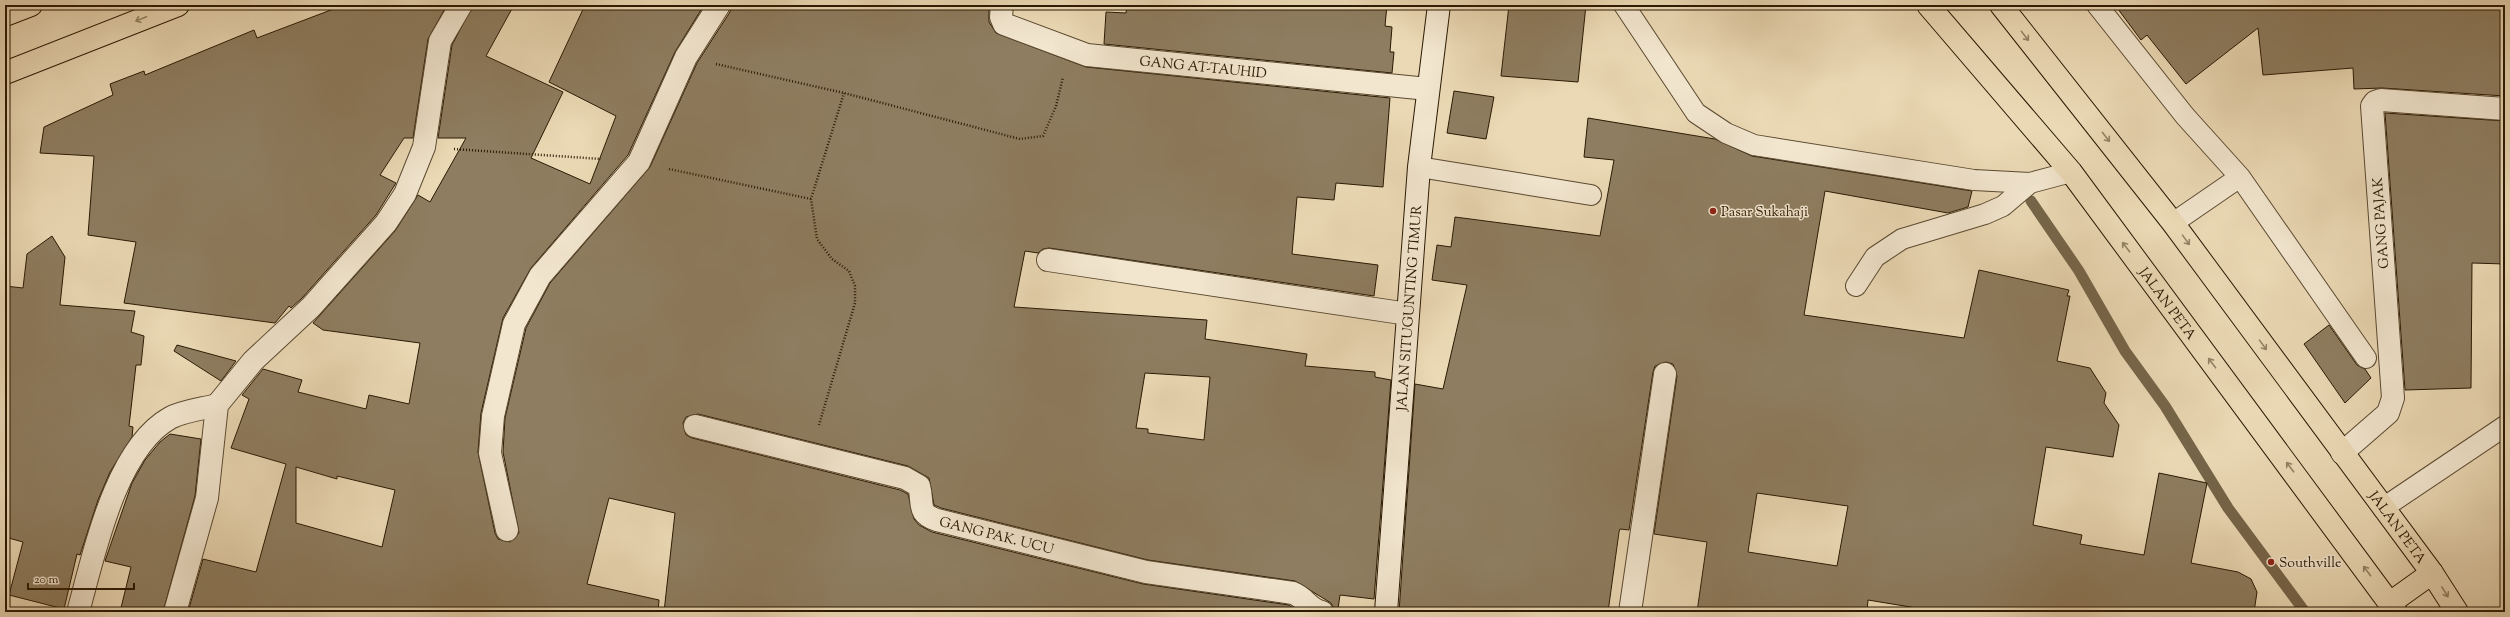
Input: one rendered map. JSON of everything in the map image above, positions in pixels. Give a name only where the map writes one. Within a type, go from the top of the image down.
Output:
[{"type":"main road","points":[[5,15],[31,5]]},
{"type":"main road","points":[[5,73],[178,5]]},
{"type":"main road","name":"JALAN PETA","points":[[1928,5],[2071,172],[2393,607]]},
{"type":"main road","name":"JALAN PETA","points":[[2001,5],[2173,223],[2342,454],[2432,573],[2457,612]]},
{"type":"main road","points":[[2393,607],[2432,573]]},
{"type":"street","points":[[175,612],[207,498],[217,405],[253,361],[311,307],[376,234],[405,194],[424,147],[440,41],[461,5]]},
{"type":"street","points":[[507,530],[490,454],[493,416],[514,324],[540,276],[639,162],[686,57],[719,5]]},
{"type":"street","name":"GANG AT-TAUHID","points":[[1002,5],[1001,17],[1004,24],[1087,55],[1428,89]]},
{"type":"street","name":"JALAN SITUGUNTING TIMUR","points":[[1386,612],[1419,168],[1439,5]]},
{"type":"street","name":"GANG PAJAK","points":[[2342,454],[2388,413],[2393,398],[2372,106],[2375,102],[2380,100],[2505,109]]},
{"type":"street","points":[[1048,260],[1408,314]]},
{"type":"street","points":[[1630,612],[1665,374]]},
{"type":"street","points":[[78,612],[105,518],[129,460],[156,428],[171,418],[217,405]]},
{"type":"street","name":"GANG PAK. UCU","points":[[694,426],[905,478],[919,486],[922,497],[921,509],[926,516],[937,520],[1146,572],[1292,593],[1300,596],[1311,609],[1322,612]]},
{"type":"lane","points":[[1624,5],[1696,113],[1726,133],[1762,146],[1974,180],[2030,183],[2071,172]]},
{"type":"lane","points":[[2097,5],[2185,116],[2240,177],[2366,358]]},
{"type":"lane","points":[[1419,168],[1591,195]]},
{"type":"lane","points":[[2173,223],[2240,177]]},
{"type":"lane","points":[[1856,286],[1875,257],[1902,239],[1985,214],[2003,206],[2030,183]]},
{"type":"lane","points":[[2383,508],[2505,426]]},
{"type":"path","points":[[686,57],[844,93],[1020,139],[1042,136],[1056,106],[1070,49]]},
{"type":"path","points":[[810,455],[855,303],[855,286],[849,271],[832,259],[817,239],[811,199],[844,93]]},
{"type":"building","points":[[344,5],[447,5],[428,39],[413,138],[404,138],[380,175],[396,183],[376,215],[302,298],[291,308],[289,306],[275,323],[124,303],[136,242],[88,235],[94,156],[40,153],[44,127],[113,95],[110,84],[144,71],[145,75],[254,30],[257,38]]},
{"type":"building","points":[[473,5],[514,5],[486,56],[563,92],[531,158],[590,184],[616,116],[549,82],[585,5],[704,5],[675,52],[628,155],[531,268],[503,318],[481,413],[478,452],[495,533],[498,539],[510,542],[519,533],[503,452],[505,418],[526,328],[550,283],[650,167],[697,63],[730,12],[731,5],[989,5],[989,22],[996,33],[1086,67],[1390,98],[1383,187],[1336,183],[1334,200],[1297,197],[1292,254],[1378,265],[1374,296],[1049,248],[1043,249],[1038,253],[1025,251],[1014,307],[1207,320],[1205,339],[1307,354],[1305,366],[1375,372],[1375,377],[1391,380],[1374,599],[1340,595],[1338,609],[1334,609],[1331,603],[1295,581],[1148,560],[941,508],[934,505],[929,478],[908,466],[698,414],[686,417],[683,423],[686,435],[692,438],[900,490],[908,494],[914,519],[919,525],[932,532],[1143,584],[1289,605],[1298,612],[664,612],[675,513],[609,498],[587,584],[659,600],[658,612],[188,612],[203,559],[256,572],[286,464],[231,448],[249,399],[242,395],[263,369],[302,380],[298,392],[366,409],[369,395],[409,404],[420,343],[323,330],[313,323],[395,231],[418,195],[430,202],[466,138],[438,138],[452,45]],"holes":[[[1145,373],[1210,377],[1204,440],[1148,433],[1148,429],[1136,428]],[[296,467],[337,479],[337,476],[395,490],[382,547],[296,523]]]},
{"type":"building","points":[[1127,5],[1387,5],[1385,26],[1392,27],[1390,52],[1394,52],[1392,73],[1104,44],[1106,12],[1126,13]]},
{"type":"building","points":[[1509,5],[1586,5],[1578,82],[1501,76]]},
{"type":"building","points":[[2115,5],[2505,5],[2505,96],[2382,88],[2354,89],[2353,68],[2263,75],[2258,28],[2186,84],[2147,35],[2141,40]]},
{"type":"building","points":[[1454,91],[1494,97],[1486,139],[1447,133]]},
{"type":"building","points":[[2385,113],[2505,121],[2505,264],[2472,263],[2471,388],[2405,390]]},
{"type":"building","points":[[1588,118],[1715,139],[1752,156],[1972,191],[1968,207],[1948,213],[1825,191],[1804,315],[1964,338],[1979,270],[2069,290],[2067,296],[2070,296],[2057,361],[2090,368],[2106,393],[2104,403],[2119,425],[2113,457],[2046,447],[2033,525],[2082,535],[2080,544],[2144,555],[2159,473],[2207,483],[2191,563],[2238,572],[2251,579],[2257,592],[2254,612],[1941,612],[1868,600],[1867,612],[1697,612],[1707,542],[1654,534],[1677,376],[1673,364],[1666,362],[1655,366],[1653,372],[1629,530],[1620,529],[1619,532],[1608,612],[1399,612],[1415,384],[1443,389],[1467,285],[1432,280],[1437,245],[1451,247],[1455,217],[1600,236],[1614,160],[1584,157]],"holes":[[[1757,493],[1848,506],[1837,566],[1748,552]]]},
{"type":"building","points":[[52,236],[65,257],[60,305],[135,311],[131,332],[144,336],[141,365],[136,365],[129,426],[133,427],[132,437],[110,472],[98,500],[80,555],[77,554],[64,609],[9,595],[23,542],[5,537],[5,286],[23,288],[27,254]]},
{"type":"building","points":[[2329,325],[2357,365],[2365,369],[2371,378],[2345,403],[2304,344]]},
{"type":"building","points":[[177,345],[236,361],[221,381],[174,351]]},
{"type":"building","points":[[170,434],[201,439],[195,496],[163,612],[120,612],[131,567],[105,561],[132,483],[145,460],[160,442]]},
{"type":"waterway","points":[[2031,201],[2079,271],[2125,351],[2165,406],[2228,508],[2305,612]]},
{"type":"place","name":"Pasar Sukahaji","points":[[1713,211]]},
{"type":"place","name":"Southville","points":[[2271,562]]}]
